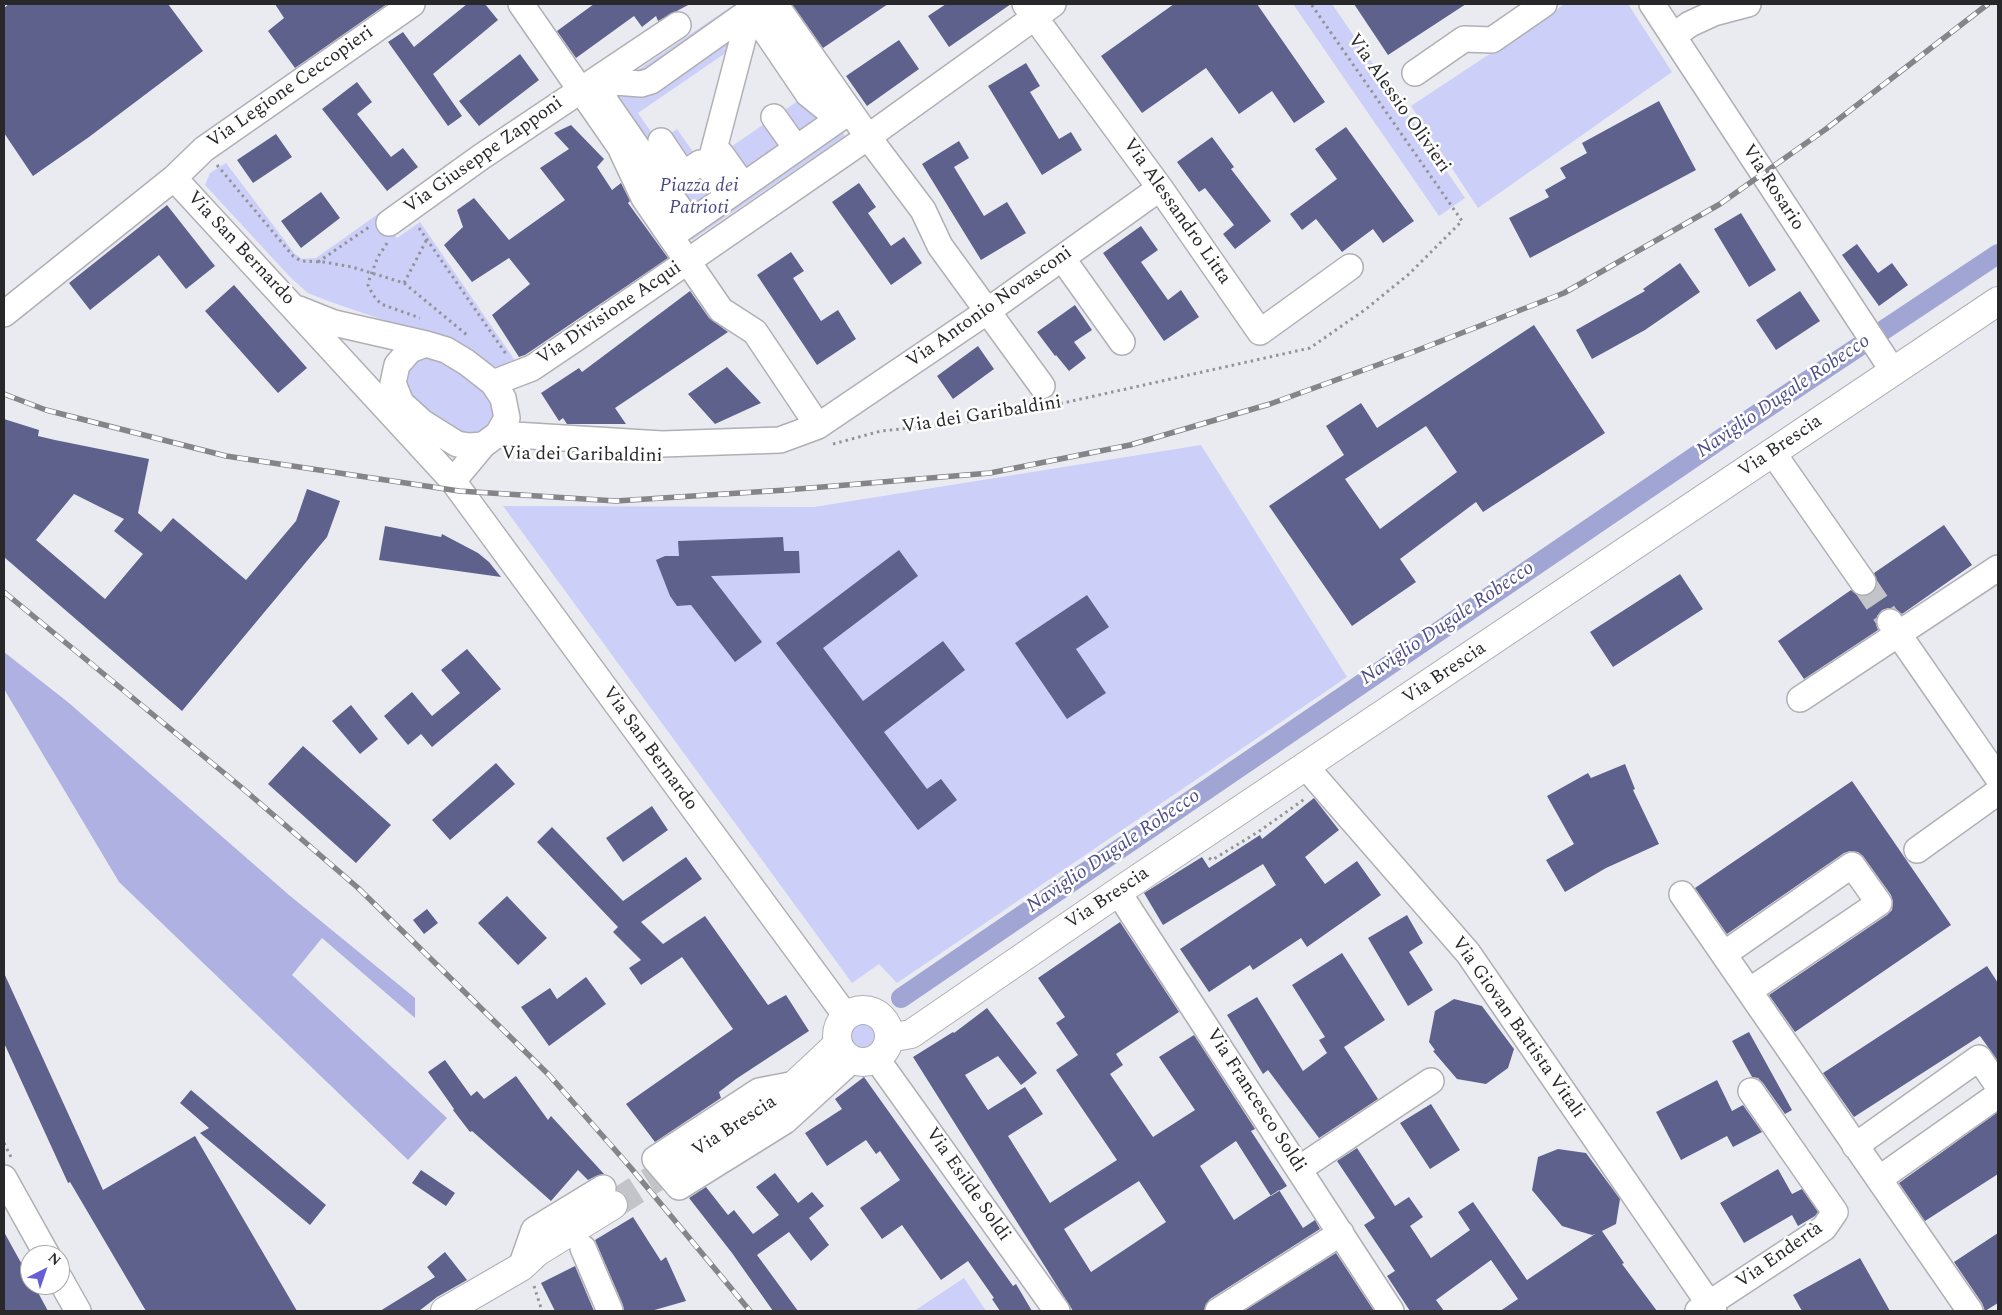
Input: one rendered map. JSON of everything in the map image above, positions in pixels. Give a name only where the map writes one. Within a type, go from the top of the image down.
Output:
[{"type":"main road","name":"Via Brescia","points":[[674,1166],[773,1105],[795,1084],[864,1050],[911,1034],[1118,892],[1998,301]]},
{"type":"main road","points":[[870,1011],[884,1021],[864,1050],[838,1029],[846,1016],[854,1012],[870,1011]]},
{"type":"main road","points":[[445,1311],[521,1267],[537,1252],[608,1196]]},
{"type":"street","name":"Via Legione Ceccopieri","points":[[174,178],[204,149],[412,4]]},
{"type":"street","points":[[521,4],[620,148],[644,198],[680,229]]},
{"type":"street","points":[[1415,73],[1464,39],[1492,40],[1544,4]]},
{"type":"street","name":"Via Rosario","points":[[1652,4],[1892,371]]},
{"type":"street","points":[[1673,36],[1690,24],[1714,13],[1748,4]]},
{"type":"street","points":[[777,6],[844,115]]},
{"type":"street","points":[[752,7],[808,94],[844,115],[868,137],[924,210],[940,246],[988,310],[1046,400]]},
{"type":"street","points":[[752,7],[686,68],[642,84],[615,82],[599,92],[630,119],[680,229],[688,261],[721,310],[755,332],[824,435]]},
{"type":"street","points":[[727,196],[709,168],[752,7]]},
{"type":"street","points":[[688,261],[868,137],[1037,8]]},
{"type":"street","name":"Via Alessandro Litta","points":[[1037,8],[1260,332],[1350,267]]},
{"type":"street","name":"Via Giuseppe Zapponi","points":[[388,232],[580,90],[671,30],[686,68]]},
{"type":"street","points":[[680,229],[844,115]]},
{"type":"street","points":[[774,117],[796,148]]},
{"type":"street","points":[[661,141],[684,174],[711,158],[727,196],[728,233]]},
{"type":"street","name":"Via San Bernardo","points":[[4,314],[174,178],[453,481],[846,1016]]},
{"type":"street","name":"Via Antonio Novasconi","points":[[824,435],[988,310],[1160,188]]},
{"type":"street","points":[[1062,258],[1122,342]]},
{"type":"street","name":"Via Divisione Acqui","points":[[513,375],[688,261]]},
{"type":"street","points":[[295,308],[334,323],[446,350],[466,362],[513,375]]},
{"type":"street","name":"Via dei Garibaldini","points":[[295,308],[422,422],[457,444],[469,446],[496,432],[672,443],[780,440],[824,435]]},
{"type":"street","points":[[401,403],[393,383],[397,365],[410,350],[426,344]]},
{"type":"street","points":[[496,432],[503,398],[513,375]]},
{"type":"street","points":[[453,481],[496,432],[513,375]]},
{"type":"street","points":[[1773,453],[1863,582]]},
{"type":"street","points":[[1800,699],[1894,628],[1998,568]]},
{"type":"street","points":[[1894,628],[1998,778]]},
{"type":"street","name":"Via Giovan Battista Vitali","points":[[1306,767],[1468,953],[1707,1309]]},
{"type":"street","points":[[1917,850],[1998,792]]},
{"type":"street","points":[[1724,954],[1852,865],[1879,903],[1749,991]]},
{"type":"street","name":"Via Francesco Soldi","points":[[1118,892],[1391,1311]]},
{"type":"street","points":[[1682,894],[1970,1311]]},
{"type":"street","points":[[795,1084],[759,1091],[655,1159],[678,1187],[785,1121],[864,1050]]},
{"type":"street","name":"Via Esilde Soldi","points":[[864,1050],[1056,1311]]},
{"type":"street","points":[[1856,1146],[1979,1058],[1998,1086]]},
{"type":"street","points":[[1299,1169],[1432,1081]]},
{"type":"street","name":"Via Endertà","points":[[1707,1309],[1824,1228],[1835,1212],[1751,1091]]},
{"type":"street","points":[[1879,1180],[1998,1095]]},
{"type":"street","points":[[1886,1124],[1910,1158]]},
{"type":"street","points":[[4,1178],[41,1245]]},
{"type":"street","points":[[1218,1311],[1341,1234]]},
{"type":"street","points":[[583,1248],[610,1311]]},
{"type":"street","points":[[69,1295],[78,1311]]},
{"type":"path","name":"Via Alessio Olivieri","points":[[1311,4],[1462,221]]},
{"type":"path","points":[[204,149],[293,256],[301,261],[318,262],[372,272],[404,283],[469,337],[454,331]]},
{"type":"path","points":[[318,262],[384,216],[388,232],[368,285],[373,295],[381,304],[422,319]]},
{"type":"path","points":[[414,221],[512,363],[513,375]]},
{"type":"path","name":"Via dei Garibaldini","points":[[824,435],[881,432],[961,423],[1046,400],[1310,348],[1366,309],[1409,274],[1462,221]]},
{"type":"path","points":[[404,283],[427,239]]},
{"type":"green space","name":"Piazza dei Patrioti","points":[[735,4],[755,4],[845,136],[692,240],[595,99]],"holes":[[[751,11],[808,94],[703,166],[677,129],[658,142],[638,113],[743,41]]]},
{"type":"green space","points":[[1293,4],[1332,4],[1465,198],[1439,216]]},
{"type":"green space","points":[[1565,4],[1628,4],[1672,72],[1478,208],[1411,106]]},
{"type":"green space","points":[[226,163],[295,254],[302,259],[316,258],[378,214],[397,238],[420,222],[516,362],[500,367],[489,366],[424,334],[308,293],[291,278],[205,185],[210,173]]},
{"type":"green space","points":[[427,354],[442,359],[486,389],[498,417],[481,436],[460,435],[409,398],[403,383],[406,369],[416,358]]},
{"type":"green space","points":[[1201,445],[1347,677],[897,983],[879,964],[852,983],[503,506],[814,507]]},
{"type":"green space","points":[[863,1022],[873,1026],[877,1036],[873,1046],[863,1050],[853,1046],[849,1036],[853,1026]]},
{"type":"green space","points":[[964,1278],[986,1311],[914,1311]]},
{"type":"shaded area","points":[[4,652],[69,703],[289,895],[415,998],[415,1018],[322,938],[292,975],[447,1118],[408,1160],[119,882],[4,689]]},
{"type":"building","points":[[9,4],[168,4],[203,51],[89,137],[33,176],[4,133],[4,8]]},
{"type":"building","points":[[275,4],[387,4],[295,68],[268,31],[284,18]]},
{"type":"building","points":[[467,4],[485,4],[498,20],[433,74],[462,116],[448,126],[388,42],[403,32],[414,47]]},
{"type":"building","points":[[594,4],[690,4],[658,21],[656,16],[642,27],[634,16],[576,58],[557,31]]},
{"type":"building","points":[[792,4],[888,4],[823,48]]},
{"type":"building","points":[[946,4],[1011,4],[949,47],[928,16]]},
{"type":"building","points":[[1174,4],[1257,4],[1325,102],[1294,123],[1272,91],[1239,114],[1206,68],[1142,113],[1101,56]]},
{"type":"building","points":[[1354,4],[1466,4],[1388,55]]},
{"type":"building","points":[[899,40],[919,69],[867,106],[846,76]]},
{"type":"building","points":[[520,54],[539,80],[479,126],[459,101]]},
{"type":"building","points":[[1026,63],[1040,86],[1030,92],[1059,139],[1071,132],[1082,150],[1042,175],[988,86]]},
{"type":"building","points":[[357,82],[372,102],[357,114],[391,157],[403,148],[418,167],[387,191],[322,109]]},
{"type":"building","points":[[1659,101],[1696,170],[1530,258],[1509,218],[1549,197],[1545,190],[1566,178],[1560,168],[1587,153],[1582,143]]},
{"type":"building","points":[[571,125],[604,159],[597,167],[612,190],[621,183],[630,201],[628,203],[668,258],[525,355],[519,357],[492,315],[530,284],[509,258],[472,282],[444,245],[463,227],[457,210],[474,198],[509,240],[565,200],[540,168],[569,149],[554,133]]},
{"type":"building","points":[[1346,127],[1414,221],[1383,243],[1373,229],[1342,252],[1316,219],[1302,230],[1290,214],[1337,179],[1315,149]]},
{"type":"building","points":[[276,134],[292,157],[253,183],[237,160]]},
{"type":"building","points":[[1212,137],[1234,167],[1231,169],[1271,221],[1235,249],[1223,234],[1234,225],[1205,188],[1199,192],[1177,162]]},
{"type":"building","points":[[959,141],[969,158],[954,167],[984,216],[1007,202],[1026,233],[981,260],[922,164]]},
{"type":"building","points":[[859,183],[876,207],[868,213],[891,246],[904,237],[922,263],[891,285],[832,202]]},
{"type":"building","points":[[321,192],[340,218],[301,248],[281,221]]},
{"type":"building","points":[[167,205],[215,266],[186,289],[159,255],[90,310],[69,283]]},
{"type":"building","points":[[1741,213],[1776,270],[1749,287],[1714,229]]},
{"type":"building","points":[[1141,226],[1158,250],[1141,262],[1168,300],[1181,290],[1199,317],[1164,341],[1103,253]]},
{"type":"building","points":[[1857,244],[1878,273],[1892,263],[1908,285],[1879,306],[1842,255]]},
{"type":"building","points":[[791,252],[804,271],[793,278],[821,321],[838,310],[856,339],[817,365],[757,275]]},
{"type":"building","points":[[1680,263],[1700,292],[1645,330],[1592,359],[1576,330],[1645,291],[1643,289]]},
{"type":"building","points":[[234,285],[307,368],[278,393],[205,311]]},
{"type":"building","points":[[690,291],[709,318],[728,332],[615,408],[626,424],[567,424],[563,418],[559,421],[541,393],[579,368],[582,372]]},
{"type":"building","points":[[1800,291],[1820,321],[1776,350],[1756,320]]},
{"type":"building","points":[[1075,305],[1092,330],[1074,342],[1086,358],[1069,371],[1037,332]]},
{"type":"building","points":[[1534,325],[1605,433],[1483,512],[1476,502],[1400,559],[1416,582],[1352,626],[1269,506],[1344,455],[1326,426],[1361,403],[1377,428]],"holes":[[[1426,426],[1457,472],[1380,529],[1345,479]]]},
{"type":"building","points":[[978,346],[994,369],[953,399],[937,376]]},
{"type":"building","points":[[727,367],[761,403],[715,424],[688,394]]},
{"type":"building","points":[[4,419],[39,430],[38,436],[149,459],[138,513],[161,532],[173,518],[246,580],[296,521],[307,489],[340,501],[327,537],[182,711],[4,557]],"holes":[[[74,494],[124,519],[114,531],[143,554],[105,599],[36,540]]]},
{"type":"building","points":[[1944,525],[1972,565],[1902,614],[1896,609],[1888,608],[1882,610],[1877,616],[1876,624],[1878,630],[1804,679],[1778,641],[1851,590],[1857,595],[1865,596],[1872,593],[1876,589],[1877,581],[1874,573]]},
{"type":"building","points":[[385,526],[441,537],[442,534],[478,553],[489,562],[501,577],[379,560]]},
{"type":"building","points":[[783,537],[784,551],[799,551],[800,573],[711,576],[762,642],[735,662],[691,605],[677,606],[670,596],[656,560],[665,556],[679,556],[678,541]]},
{"type":"building","points":[[899,550],[918,576],[823,648],[863,701],[943,641],[965,670],[884,732],[927,789],[941,779],[957,800],[918,830],[776,643]]},
{"type":"building","points":[[1680,574],[1703,609],[1613,667],[1590,632]]},
{"type":"building","points":[[1087,595],[1109,627],[1076,649],[1106,693],[1067,719],[1015,643]]},
{"type":"building","points":[[467,649],[501,689],[432,747],[421,734],[408,745],[384,716],[412,692],[432,716],[460,693],[441,670]]},
{"type":"building","points":[[351,705],[378,739],[360,754],[332,721]]},
{"type":"building","points":[[303,746],[391,825],[356,863],[268,784]]},
{"type":"building","points":[[496,763],[515,784],[450,840],[432,820]]},
{"type":"building","points":[[1625,764],[1635,789],[1633,790],[1659,844],[1606,868],[1565,892],[1546,860],[1574,844],[1547,796],[1588,773],[1591,778]]},
{"type":"building","points":[[1852,781],[1951,925],[1795,1032],[1769,995],[1887,915],[1892,910],[1893,902],[1891,895],[1863,856],[1858,852],[1850,851],[1844,853],[1727,934],[1695,888]]},
{"type":"building","points":[[1314,798],[1339,830],[1305,857],[1325,884],[1357,861],[1381,895],[1307,947],[1301,938],[1253,970],[1250,965],[1209,992],[1180,949],[1276,885],[1263,864],[1163,925],[1144,893],[1202,857],[1209,868],[1260,835],[1262,839]]},
{"type":"building","points":[[652,806],[668,830],[623,862],[606,838]]},
{"type":"building","points":[[552,827],[623,901],[686,857],[702,879],[641,922],[663,944],[705,916],[768,1005],[786,995],[809,1031],[736,1079],[719,1092],[721,1098],[655,1142],[626,1104],[733,1029],[682,957],[641,985],[629,968],[641,960],[613,932],[618,927],[537,842]]},
{"type":"building","points":[[507,896],[547,938],[518,965],[478,923]]},
{"type":"building","points":[[427,909],[438,923],[424,934],[413,920]]},
{"type":"building","points":[[1407,915],[1423,943],[1409,952],[1433,990],[1408,1006],[1368,938]]},
{"type":"building","points":[[1120,922],[1179,1012],[1116,1054],[1123,1065],[1110,1074],[1153,1137],[1195,1110],[1159,1057],[1194,1035],[1255,1129],[1251,1131],[1287,1186],[1279,1191],[1303,1228],[1315,1220],[1320,1229],[1210,1299],[1204,1311],[1073,1311],[913,1057],[954,1033],[987,1008],[1037,1073],[1021,1085],[998,1056],[965,1075],[988,1110],[1025,1087],[1043,1114],[1008,1136],[1050,1203],[1117,1160],[1056,1070],[1078,1055],[1056,1023],[1065,1017],[1038,978]],"holes":[[[1236,1141],[1271,1196],[1234,1220],[1200,1166]],[[1139,1181],[1166,1222],[1091,1272],[1064,1229]]]},
{"type":"building","points":[[1342,953],[1385,1020],[1344,1047],[1378,1099],[1319,1138],[1268,1070],[1263,1074],[1227,1015],[1257,997],[1303,1071],[1327,1053],[1319,1040],[1325,1037],[1292,985]]},
{"type":"building","points":[[1987,966],[1998,983],[1998,1061],[1980,1036],[1854,1117],[1823,1073]]},
{"type":"building","points":[[4,973],[103,1190],[195,1136],[297,1311],[146,1311],[70,1182],[68,1183],[4,1043]]},
{"type":"building","points":[[586,977],[606,1004],[549,1046],[521,1007],[550,988],[557,999]]},
{"type":"building","points":[[1454,999],[1482,1006],[1514,1049],[1508,1068],[1486,1084],[1457,1079],[1433,1051],[1435,1050],[1429,1042],[1435,1011]]},
{"type":"building","points":[[1749,1032],[1792,1110],[1785,1114],[1763,1083],[1758,1078],[1752,1077],[1732,1041]]},
{"type":"building","points":[[445,1060],[471,1096],[477,1091],[484,1099],[516,1076],[548,1120],[551,1116],[604,1174],[588,1180],[578,1170],[551,1201],[472,1131],[470,1132],[453,1110],[428,1072]]},
{"type":"building","points":[[864,1077],[1013,1286],[1016,1284],[1032,1311],[1000,1311],[992,1299],[994,1298],[968,1261],[941,1280],[902,1225],[882,1239],[860,1208],[900,1180],[880,1151],[876,1154],[866,1140],[827,1166],[805,1133],[842,1109],[835,1099]]},
{"type":"building","points":[[1717,1080],[1732,1111],[1743,1105],[1762,1132],[1733,1147],[1727,1136],[1681,1160],[1656,1112]]},
{"type":"building","points":[[191,1090],[326,1205],[310,1225],[200,1133],[209,1128],[180,1103]]},
{"type":"building","points":[[1431,1104],[1460,1150],[1430,1169],[1400,1123]]},
{"type":"building","points":[[1998,1112],[1998,1174],[1925,1221],[1899,1183]]},
{"type":"building","points":[[1357,1148],[1395,1206],[1409,1197],[1423,1217],[1410,1226],[1431,1258],[1470,1230],[1458,1212],[1473,1202],[1527,1280],[1595,1234],[1592,1235],[1562,1226],[1532,1190],[1538,1157],[1558,1149],[1586,1153],[1620,1199],[1616,1224],[1602,1231],[1624,1263],[1622,1264],[1657,1311],[1500,1311],[1518,1299],[1491,1260],[1436,1300],[1444,1311],[1410,1311],[1387,1276],[1395,1271],[1364,1225],[1375,1218],[1337,1161]]},
{"type":"building","points":[[1778,1169],[1792,1194],[1802,1189],[1818,1212],[1815,1216],[1798,1226],[1792,1215],[1744,1243],[1720,1203]]},
{"type":"building","points":[[421,1170],[455,1193],[446,1206],[412,1183]]},
{"type":"building","points":[[775,1173],[798,1203],[812,1192],[824,1206],[809,1218],[829,1245],[811,1261],[789,1232],[757,1255],[798,1311],[773,1311],[732,1253],[689,1198],[706,1187],[728,1215],[734,1210],[753,1234],[779,1215],[756,1187]]},
{"type":"building","points":[[633,1217],[661,1261],[666,1257],[686,1301],[651,1311],[624,1311],[595,1240]]},
{"type":"building","points":[[4,1232],[20,1261],[20,1295],[39,1295],[48,1311],[4,1311]]},
{"type":"building","points":[[1998,1233],[1998,1303],[1985,1311],[1982,1303],[1954,1262]]},
{"type":"building","points":[[445,1252],[467,1280],[437,1297],[419,1311],[380,1311],[435,1277],[427,1267]]},
{"type":"building","points":[[1336,1253],[1374,1311],[1244,1311]]},
{"type":"building","points":[[1860,1258],[1890,1311],[1802,1311],[1793,1295]]},
{"type":"building","points":[[575,1266],[594,1311],[555,1311],[541,1283]]},
{"type":"waterway","name":"Naviglio Dugale Robecco","points":[[901,998],[1753,417],[1998,254]]},
{"type":"tunnel","points":[[1863,582],[1890,622]]},
{"type":"tunnel","points":[[613,1205],[674,1166]]},
{"type":"railway","points":[[4,394],[46,410],[226,456],[459,491],[616,501],[786,490],[990,473],[1130,445],[1270,404],[1413,352],[1564,293],[1720,204],[1826,129],[1988,4]]},
{"type":"railway","points":[[4,592],[241,787],[357,887],[549,1075],[631,1168],[750,1311]]}]
